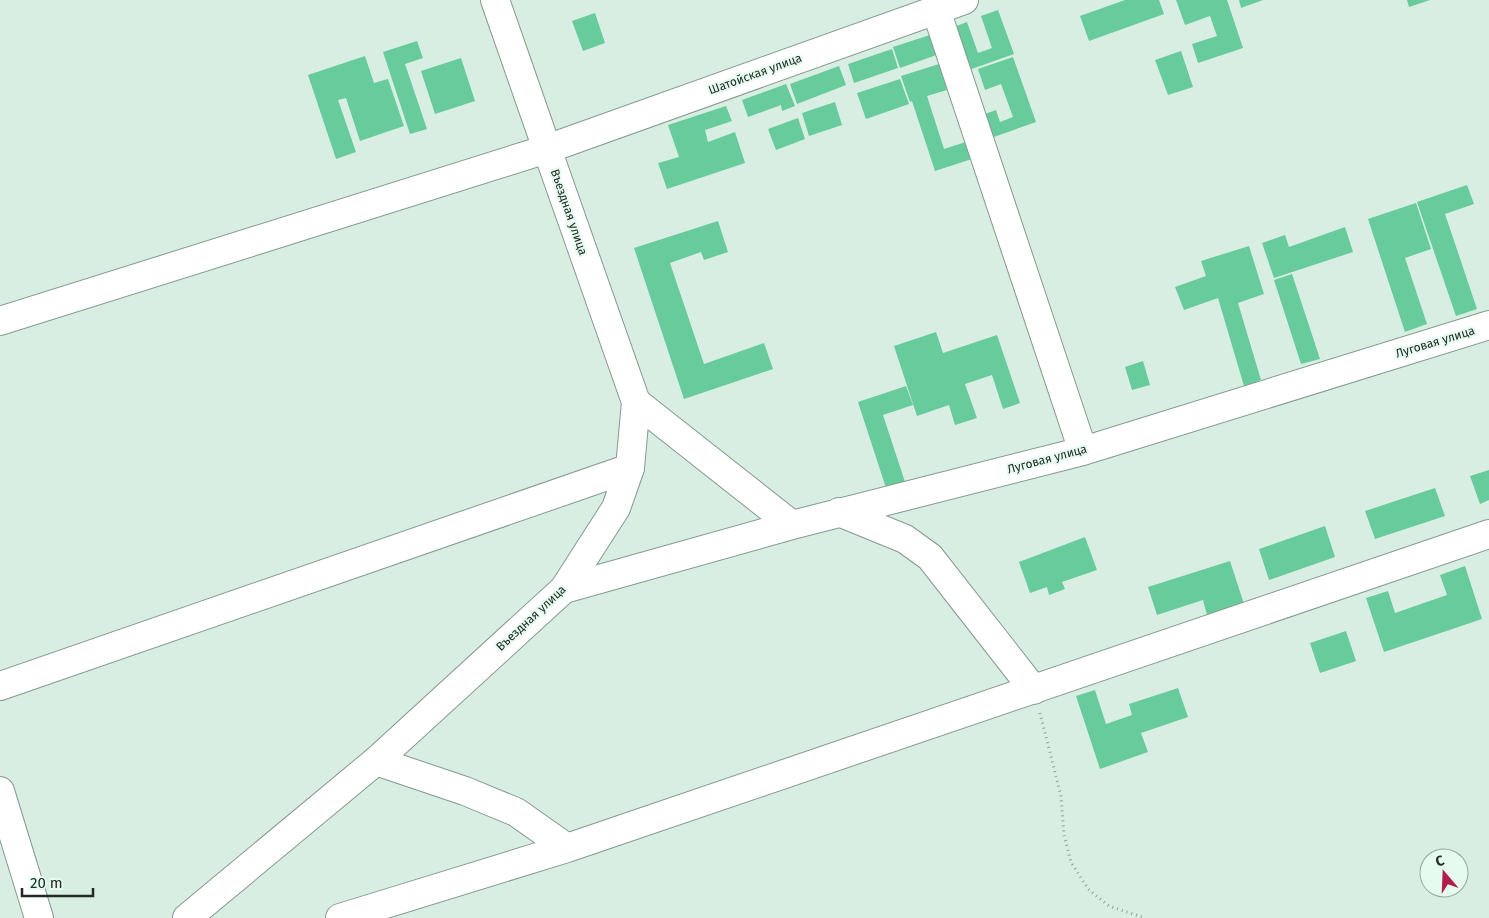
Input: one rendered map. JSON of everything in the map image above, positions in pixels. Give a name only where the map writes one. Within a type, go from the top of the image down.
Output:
[{"type":"street","name":"Въездная улица","points":[[187,918],[376,761],[564,589],[616,508],[630,468],[636,402],[496,0]]},
{"type":"street","name":"Шатойская улица","points":[[0,321],[547,148],[964,0]]},
{"type":"street","points":[[936,10],[1083,451]]},
{"type":"street","name":"Луговая улица","points":[[564,589],[839,512],[1083,451],[1489,325]]},
{"type":"street","points":[[636,402],[792,525]]},
{"type":"street","points":[[0,686],[630,468]]},
{"type":"street","points":[[839,512],[905,539],[930,558],[1034,690]]},
{"type":"street","points":[[340,918],[567,848],[1489,534]]},
{"type":"street","points":[[376,761],[465,790],[516,812],[567,848]]},
{"type":"street","points":[[0,792],[39,918]]},
{"type":"path","points":[[1034,690],[1061,796],[1064,835],[1071,862],[1088,888],[1109,906],[1145,918]]},
{"type":"building","points":[[1125,0],[1159,0],[1164,14],[1089,41],[1080,16]]},
{"type":"building","points":[[1176,0],[1227,0],[1243,48],[1198,63],[1192,44],[1217,36],[1210,16],[1185,25]]},
{"type":"building","points":[[1239,0],[1263,0],[1241,8]]},
{"type":"building","points":[[1407,0],[1430,0],[1409,7]]},
{"type":"building","points":[[998,10],[1014,54],[966,71],[951,28],[967,22],[978,53],[992,48],[981,16]]},
{"type":"building","points":[[595,13],[605,43],[583,51],[572,21]]},
{"type":"building","points":[[936,33],[942,53],[900,68],[893,47]]},
{"type":"building","points":[[417,41],[423,58],[405,64],[427,129],[410,134],[383,52]]},
{"type":"building","points":[[892,49],[898,68],[854,83],[848,64]]},
{"type":"building","points":[[1181,51],[1193,87],[1168,95],[1155,60]]},
{"type":"building","points":[[365,56],[374,83],[388,79],[404,126],[360,141],[346,98],[338,100],[356,152],[336,159],[308,75]]},
{"type":"building","points":[[1013,57],[1036,122],[991,138],[982,115],[996,110],[1000,122],[1013,117],[1001,84],[985,90],[978,69]]},
{"type":"building","points":[[461,58],[475,101],[435,114],[421,71]]},
{"type":"building","points":[[939,64],[947,90],[927,96],[944,149],[972,140],[978,157],[935,171],[912,101],[910,102],[901,76]]},
{"type":"building","points":[[839,66],[846,85],[797,104],[790,84]]},
{"type":"building","points":[[900,79],[909,104],[866,119],[857,93]]},
{"type":"building","points":[[786,84],[795,106],[782,111],[781,105],[748,117],[742,100]]},
{"type":"building","points":[[835,102],[842,125],[809,136],[802,113]]},
{"type":"building","points":[[726,106],[732,121],[705,130],[708,142],[735,132],[745,163],[667,189],[658,163],[679,157],[668,125]]},
{"type":"building","points":[[798,118],[805,139],[776,150],[768,129]]},
{"type":"building","points":[[1467,185],[1474,204],[1445,214],[1477,309],[1456,316],[1417,202]]},
{"type":"building","points":[[1416,203],[1431,249],[1405,258],[1427,324],[1405,332],[1368,219]]},
{"type":"building","points":[[718,221],[728,252],[704,260],[701,252],[670,263],[704,364],[764,343],[773,369],[684,399],[634,248]]},
{"type":"building","points":[[1345,227],[1353,252],[1274,278],[1262,243],[1285,235],[1289,247]]},
{"type":"building","points":[[1249,246],[1264,294],[1238,303],[1261,380],[1244,386],[1218,298],[1184,310],[1175,287],[1206,276],[1201,261]]},
{"type":"building","points":[[1292,274],[1320,359],[1301,364],[1274,280]]},
{"type":"building","points":[[936,332],[943,353],[997,335],[1020,403],[1003,409],[992,375],[965,384],[977,418],[955,425],[949,405],[917,416],[894,346]]},
{"type":"building","points":[[1143,361],[1150,385],[1132,390],[1125,367]]},
{"type":"building","points":[[906,386],[913,405],[883,415],[905,482],[886,488],[858,402]]},
{"type":"building","points":[[1489,470],[1489,500],[1480,504],[1470,476]]},
{"type":"building","points":[[1435,488],[1445,516],[1375,539],[1365,511]]},
{"type":"building","points":[[1325,526],[1335,557],[1269,580],[1259,549]]},
{"type":"building","points":[[1085,537],[1097,570],[1062,582],[1065,589],[1049,595],[1047,587],[1030,593],[1019,562]]},
{"type":"building","points":[[1230,561],[1244,604],[1207,615],[1203,600],[1157,615],[1148,587]]},
{"type":"building","points":[[1465,566],[1482,619],[1384,652],[1366,598],[1388,591],[1395,613],[1447,595],[1440,575]]},
{"type":"building","points":[[1346,631],[1356,661],[1320,673],[1310,643]]},
{"type":"building","points":[[1178,688],[1188,717],[1141,733],[1148,752],[1100,769],[1076,696],[1095,690],[1106,724],[1132,715],[1129,704]]}]
